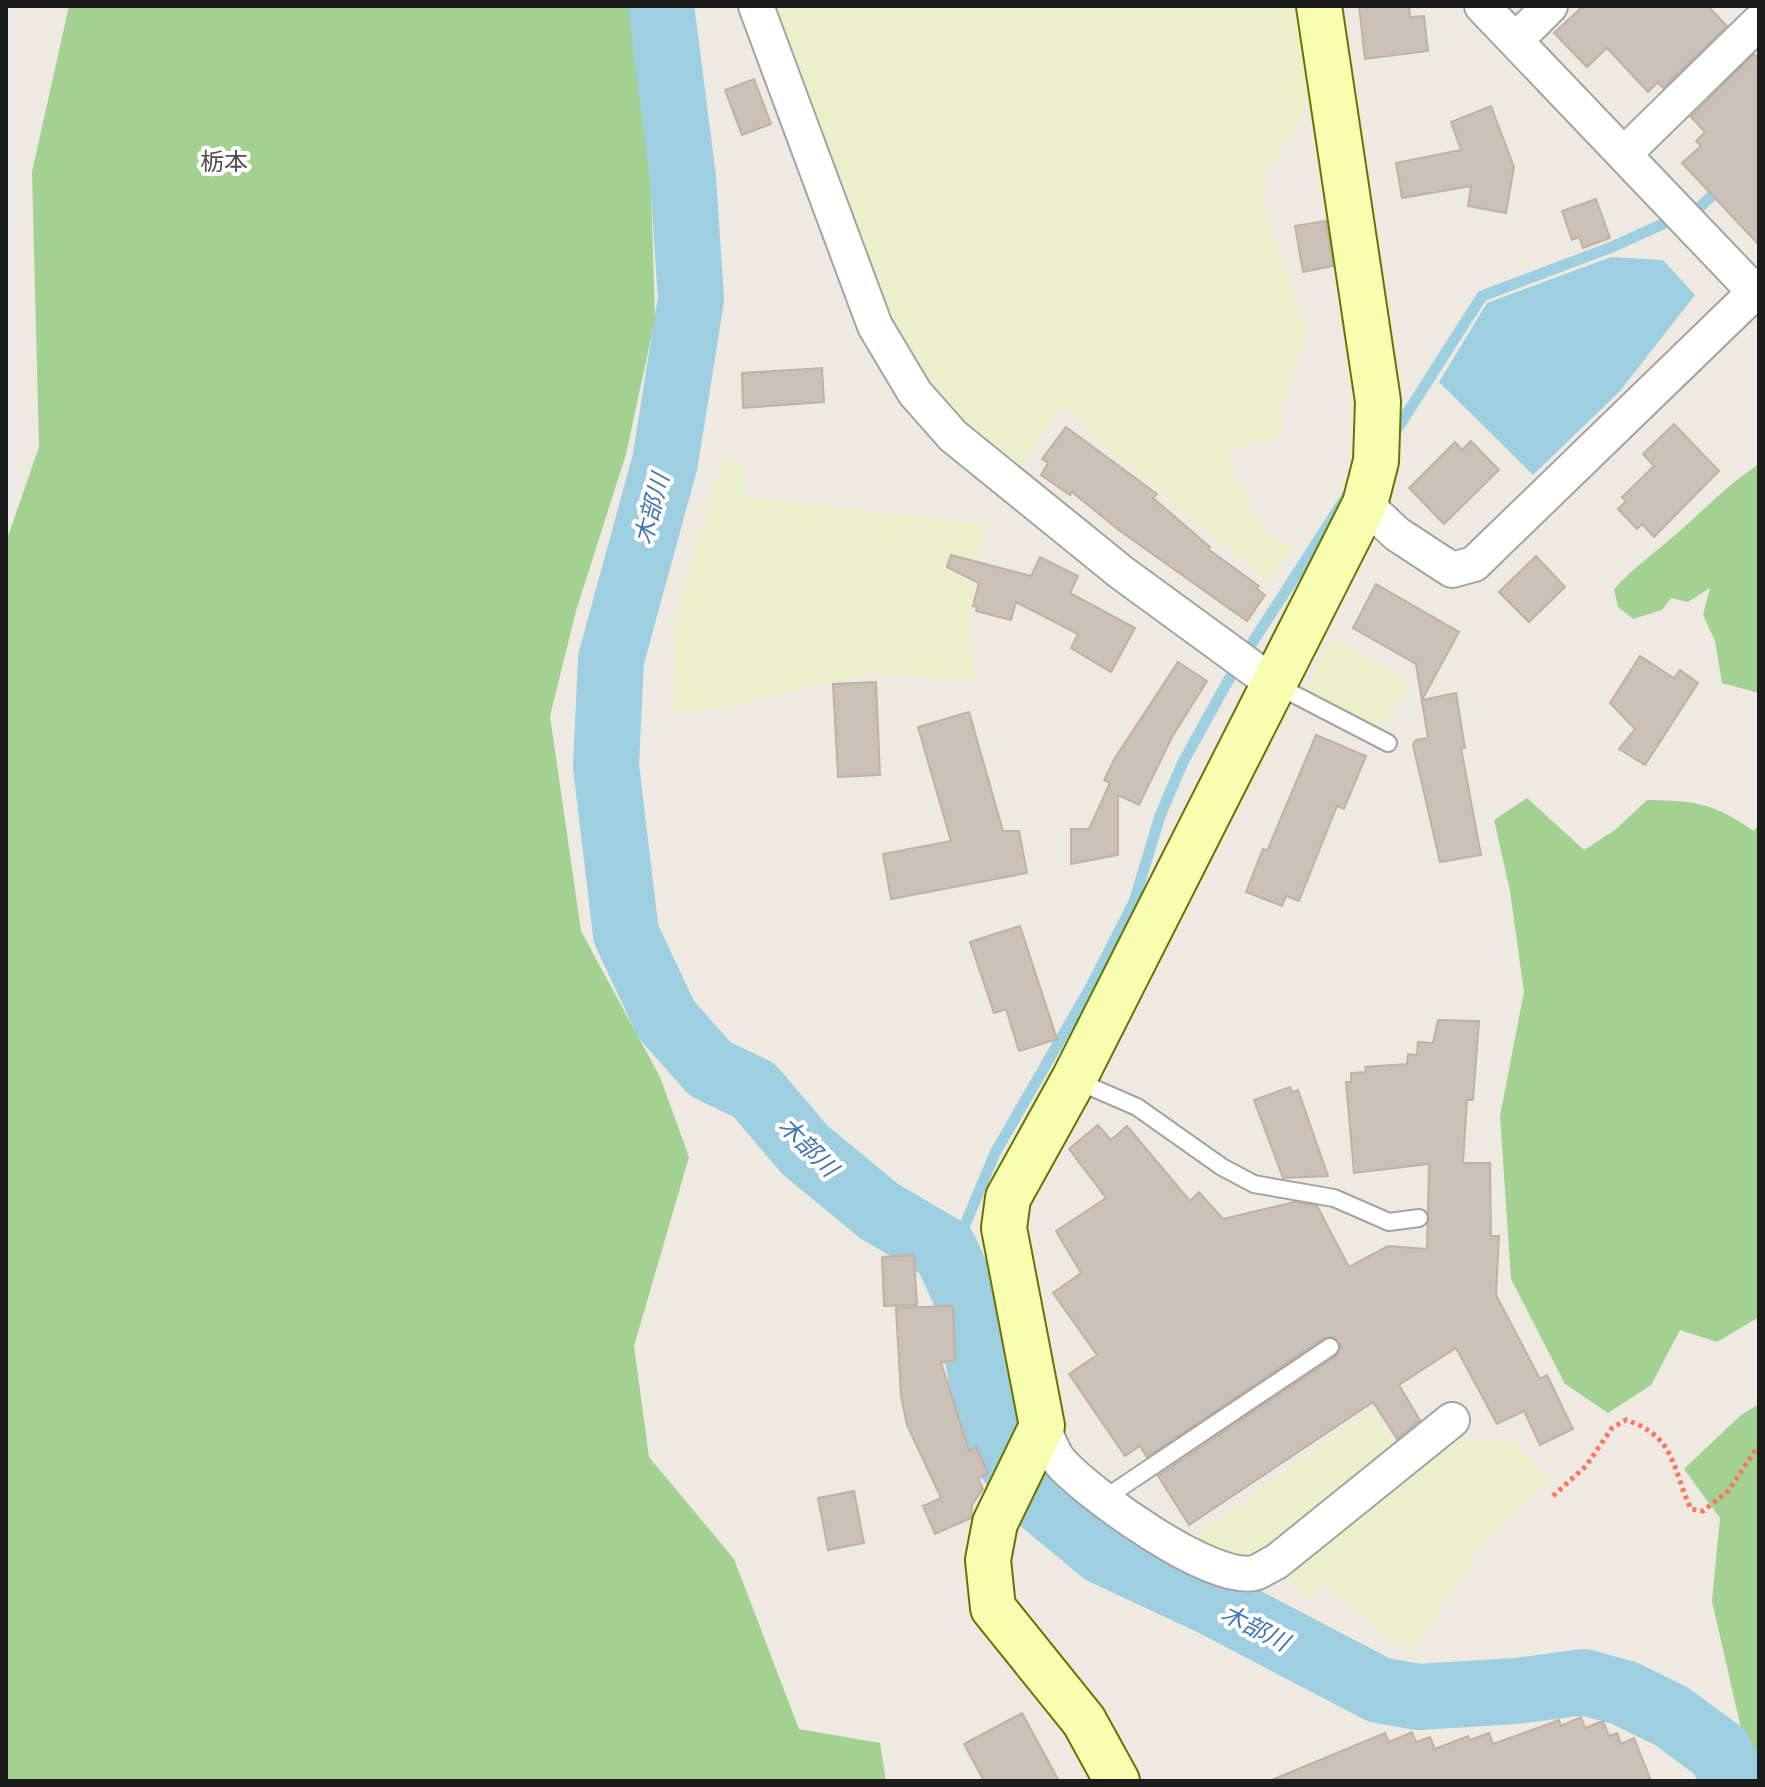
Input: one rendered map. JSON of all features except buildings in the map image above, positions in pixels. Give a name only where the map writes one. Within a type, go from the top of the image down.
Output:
[{"type":"street","points":[[756,6],[875,326],[915,393],[953,436],[1122,573],[1274,684]]},
{"type":"street","points":[[1319,6],[1378,401],[1376,461],[1365,504],[1074,1079],[1008,1198],[1004,1228],[1042,1426],[1060,1462],[1102,1500],[1154,1536],[1209,1562],[1253,1573],[1276,1562],[1452,1420]]},
{"type":"street","points":[[1365,504],[1397,534],[1452,570],[1474,564],[1757,290],[1482,6]]},
{"type":"street","points":[[1517,39],[1550,6]]},
{"type":"street","points":[[1624,154],[1759,22]]},
{"type":"street","points":[[1042,1426],[995,1523],[988,1560],[993,1608],[1084,1721],[1117,1781]]},
{"type":"lane","points":[[1274,684],[1388,743]]},
{"type":"lane","points":[[1074,1079],[1137,1107],[1222,1167],[1254,1184],[1334,1198],[1389,1222],[1419,1218]]},
{"type":"lane","points":[[1102,1500],[1330,1347]]},
{"type":"path","points":[[1553,1496],[1586,1466],[1612,1428],[1626,1420],[1645,1426],[1670,1451],[1691,1509],[1703,1511],[1716,1502],[1759,1445]]},
{"type":"green space","points":[[69,6],[630,6],[650,155],[655,320],[626,454],[576,611],[550,716],[581,931],[660,1077],[689,1157],[634,1346],[649,1457],[734,1559],[799,1729],[880,1743],[886,1781],[6,1781],[6,542],[39,447],[32,172]]},
{"type":"green space","points":[[771,6],[1301,6],[1313,87],[1290,139],[1268,168],[1263,205],[1307,330],[1281,411],[1283,437],[1247,444],[1226,456],[1264,532],[1292,546],[1270,583],[1105,446],[1062,404],[1020,467],[1000,457],[948,410],[913,369],[884,315]]},
{"type":"green space","points":[[744,461],[743,497],[983,524],[969,625],[975,681],[869,673],[710,710],[673,711],[676,619],[688,572],[722,462]]},
{"type":"green space","points":[[1759,464],[1759,693],[1722,683],[1715,641],[1703,615],[1710,588],[1688,602],[1671,598],[1662,610],[1633,619],[1618,607],[1614,589],[1726,489]]},
{"type":"green space","points":[[1332,637],[1410,681],[1389,720],[1376,725],[1305,690]]},
{"type":"green space","points":[[1527,798],[1584,850],[1615,830],[1647,800],[1704,805],[1727,814],[1754,831],[1759,823],[1759,1317],[1717,1342],[1680,1330],[1651,1385],[1608,1413],[1565,1384],[1511,1279],[1500,1116],[1524,992],[1510,891],[1494,820]]},
{"type":"green space","points":[[1759,1404],[1759,1781],[1753,1781],[1712,1601],[1720,1518],[1684,1469],[1741,1415]]},
{"type":"green space","points":[[1372,1408],[1395,1447],[1262,1558],[1242,1565],[1185,1544]]},
{"type":"green space","points":[[1458,1440],[1512,1440],[1550,1482],[1488,1537],[1412,1652],[1388,1637],[1325,1584],[1308,1600],[1280,1570],[1445,1445]]},
{"type":"water","points":[[1611,257],[1663,260],[1695,295],[1620,391],[1533,475],[1439,382],[1487,303]]},
{"type":"waterway","name":"木部川","points":[[661,6],[683,178],[691,299],[665,462],[611,659],[606,766],[626,934],[666,1019],[710,1069],[754,1090],[805,1150],[879,1211],[945,1250],[967,1298],[984,1392],[1002,1450],[1036,1496],[1102,1551],[1211,1602],[1379,1690],[1418,1697],[1516,1691],[1584,1682],[1624,1693],[1671,1716],[1720,1752],[1734,1781]]},
{"type":"waterway","points":[[1390,440],[1482,296],[1612,247],[1700,207],[1721,187]]},
{"type":"waterway","points":[[945,1250],[962,1232],[995,1153],[1090,988],[1134,902],[1160,816],[1182,764],[1229,679],[1350,491]]},
{"type":"district","name":"栃本","points":[[224,162]]}]
